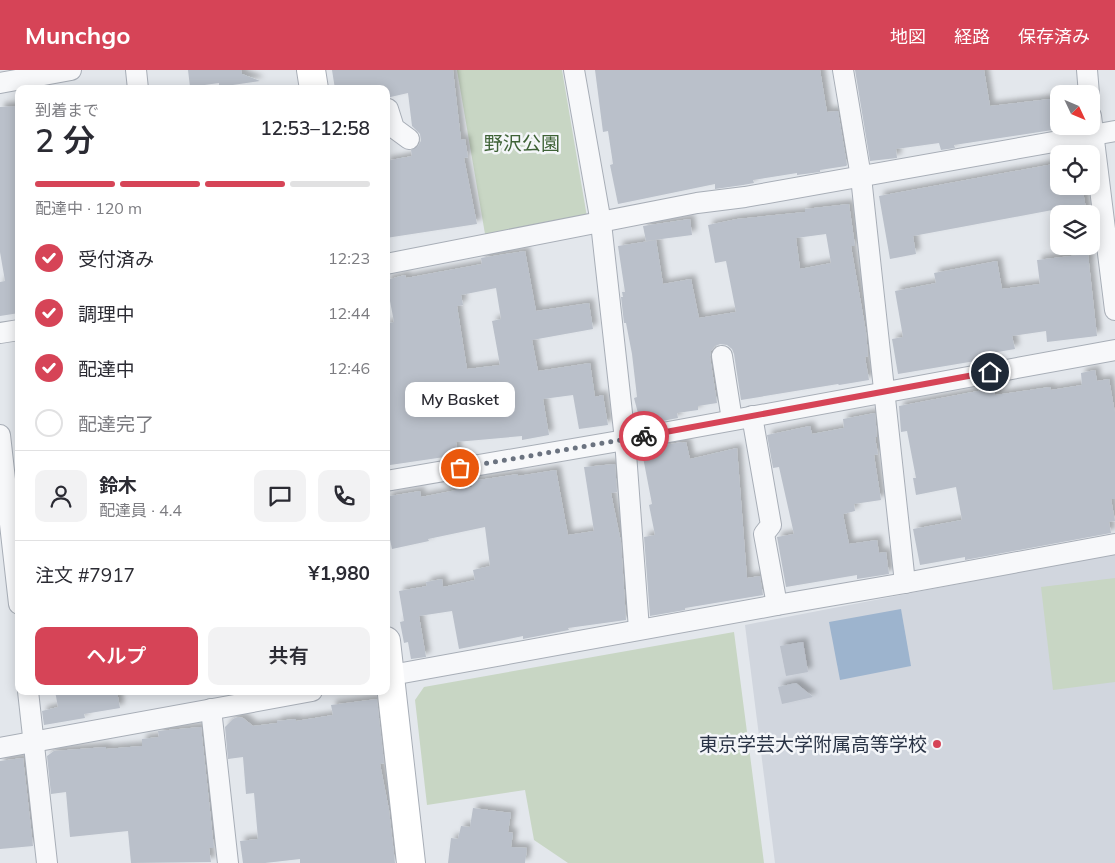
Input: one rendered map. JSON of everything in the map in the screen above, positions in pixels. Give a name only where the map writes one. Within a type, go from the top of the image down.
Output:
[{"type":"street","points":[[0,83],[71,70]]},
{"type":"street","points":[[136,70],[138,85]]},
{"type":"street","points":[[311,70],[313,85]]},
{"type":"street","points":[[574,70],[601,223],[625,440],[639,630]]},
{"type":"street","points":[[843,70],[861,177],[905,583]]},
{"type":"street","points":[[1087,70],[1088,85]]},
{"type":"street","points":[[393,108],[394,128],[409,139]]},
{"type":"street","points":[[1100,128],[1115,131]]},
{"type":"street","points":[[390,263],[697,203],[861,177],[1051,135]]},
{"type":"street","points":[[1093,135],[1115,310]]},
{"type":"street","points":[[0,333],[15,331]]},
{"type":"street","points":[[390,481],[1115,350]]},
{"type":"street","points":[[722,356],[732,420]]},
{"type":"street","points":[[752,416],[771,525],[764,534],[777,604]]},
{"type":"street","points":[[0,435],[15,578]]},
{"type":"street","points":[[390,676],[1115,544]]},
{"type":"street","points":[[390,692],[411,863]]},
{"type":"street","points":[[28,695],[47,863]]},
{"type":"street","points":[[0,748],[290,695]]},
{"type":"street","points":[[211,709],[228,863]]},
{"type":"shaded area","name":"東京学芸大学附属高等学校","points":[[1115,554],[1115,863],[775,863],[745,625]]},
{"type":"green space","name":"野沢公園","points":[[457,70],[562,70],[587,217],[485,234]]},
{"type":"green space","points":[[1115,578],[1115,682],[1053,690],[1041,587]]},
{"type":"green space","points":[[734,632],[764,863],[568,863],[534,840],[525,790],[427,805],[415,700],[424,687]]},
{"type":"water","points":[[901,609],[911,666],[840,680],[829,622]]},
{"type":"building","points":[[188,70],[241,70],[242,74],[260,81],[233,85],[219,85],[219,83],[190,85]]},
{"type":"building","points":[[332,70],[453,70],[461,140],[465,139],[468,157],[464,158],[477,224],[390,237],[390,160],[412,156],[411,150],[418,146],[421,141],[420,134],[412,126],[408,93],[390,97],[390,85],[334,85]]},
{"type":"building","points":[[595,70],[820,70],[827,112],[838,111],[847,165],[820,170],[820,172],[797,175],[797,173],[753,180],[754,183],[715,189],[715,184],[618,204],[610,165],[613,164],[608,131],[603,132]]},
{"type":"building","points":[[855,70],[984,70],[990,106],[1050,99],[1050,130],[954,145],[955,148],[941,150],[939,143],[896,149],[897,158],[870,161]]},
{"type":"building","points":[[15,106],[15,314],[0,316],[0,282],[5,281],[0,252],[0,107]]},
{"type":"building","points":[[1050,165],[1050,195],[1084,195],[1085,205],[1050,205],[1050,210],[913,236],[916,254],[890,259],[879,196]]},
{"type":"building","points":[[849,204],[855,246],[851,246],[866,332],[868,356],[865,357],[869,380],[741,400],[734,354],[727,345],[720,344],[711,351],[710,357],[717,403],[698,406],[698,410],[677,413],[678,418],[647,424],[638,413],[634,398],[637,397],[632,354],[626,323],[624,323],[621,297],[623,297],[622,292],[625,292],[618,246],[656,240],[663,284],[691,279],[699,318],[736,312],[726,261],[715,263],[708,225],[737,219],[805,212],[805,209]],"holes":[[[826,234],[831,263],[800,269],[796,238]]]},
{"type":"building","points":[[690,219],[692,235],[646,241],[643,226]]},
{"type":"building","points":[[525,251],[536,311],[589,303],[593,329],[532,340],[538,371],[590,363],[595,397],[603,395],[608,425],[579,429],[573,395],[543,399],[549,435],[522,440],[522,436],[456,442],[458,455],[390,465],[390,323],[394,322],[390,301],[390,279],[405,275],[406,278],[482,264],[481,258]],"holes":[[[496,288],[501,319],[492,321],[500,365],[467,369],[457,306],[463,305],[461,295]]]},
{"type":"building","points":[[1088,255],[1097,336],[1047,342],[1046,331],[1012,336],[1015,349],[980,355],[981,360],[898,374],[892,339],[903,337],[895,291],[936,283],[934,273],[997,261],[1002,289],[1040,284],[1037,260]]},
{"type":"building","points":[[1095,370],[1097,381],[1109,379],[1115,413],[1115,499],[1111,499],[1115,521],[1109,522],[1111,533],[965,560],[965,557],[920,565],[913,529],[962,520],[956,487],[916,495],[913,478],[916,478],[907,431],[901,432],[899,406],[994,388],[995,395],[1050,387],[1051,390],[1082,385],[1081,373]]},
{"type":"building","points":[[875,413],[877,437],[875,437],[878,454],[874,455],[881,500],[854,504],[855,511],[843,514],[849,544],[877,540],[879,553],[886,552],[889,574],[857,579],[857,575],[786,587],[777,537],[794,534],[779,467],[773,468],[767,435],[810,426],[812,434],[844,428],[843,419]]},
{"type":"building","points":[[686,442],[690,459],[737,448],[747,578],[760,576],[763,595],[650,616],[644,537],[655,535],[649,505],[652,504],[642,452]]},
{"type":"building","points":[[615,464],[617,492],[611,493],[621,542],[626,620],[568,628],[569,630],[523,639],[523,636],[459,649],[452,611],[419,616],[426,657],[411,659],[408,642],[404,643],[400,622],[404,621],[399,591],[427,586],[426,582],[442,579],[443,587],[475,580],[473,570],[490,566],[485,527],[392,549],[390,539],[390,496],[420,491],[421,497],[472,487],[472,481],[556,470],[568,535],[594,531],[584,467]]},
{"type":"building","points":[[803,642],[808,672],[786,676],[780,646]]},
{"type":"building","points":[[796,683],[813,697],[782,704],[778,687]]},
{"type":"building","points":[[56,695],[118,695],[120,708],[84,714],[85,718],[44,725],[42,711],[58,707]]},
{"type":"building","points":[[377,699],[384,763],[380,764],[389,810],[395,863],[300,863],[300,859],[265,863],[243,863],[240,841],[258,839],[254,793],[246,794],[243,757],[228,759],[225,727],[238,717],[243,718],[253,726],[277,723],[277,721],[296,719],[296,721],[333,715],[331,705]]},
{"type":"building","points":[[201,727],[214,848],[209,848],[211,862],[131,863],[128,831],[70,837],[66,792],[51,794],[47,756],[54,751],[142,746],[142,739],[159,737],[158,731]]},
{"type":"building","points":[[23,758],[33,846],[0,849],[0,761]]},
{"type":"building","points":[[473,808],[511,813],[508,832],[513,833],[511,847],[527,848],[525,863],[448,863],[451,838],[458,839],[461,826],[470,827]]},
{"type":"way so far","points":[[460,468],[644,436]]},
{"type":"place","name":"My Basket","points":[[460,468]]},
{"type":"place","name":"東京学芸大学附属高等学校","points":[[937,744]]},
{"type":"route","points":[[644,436],[990,372]]}]
